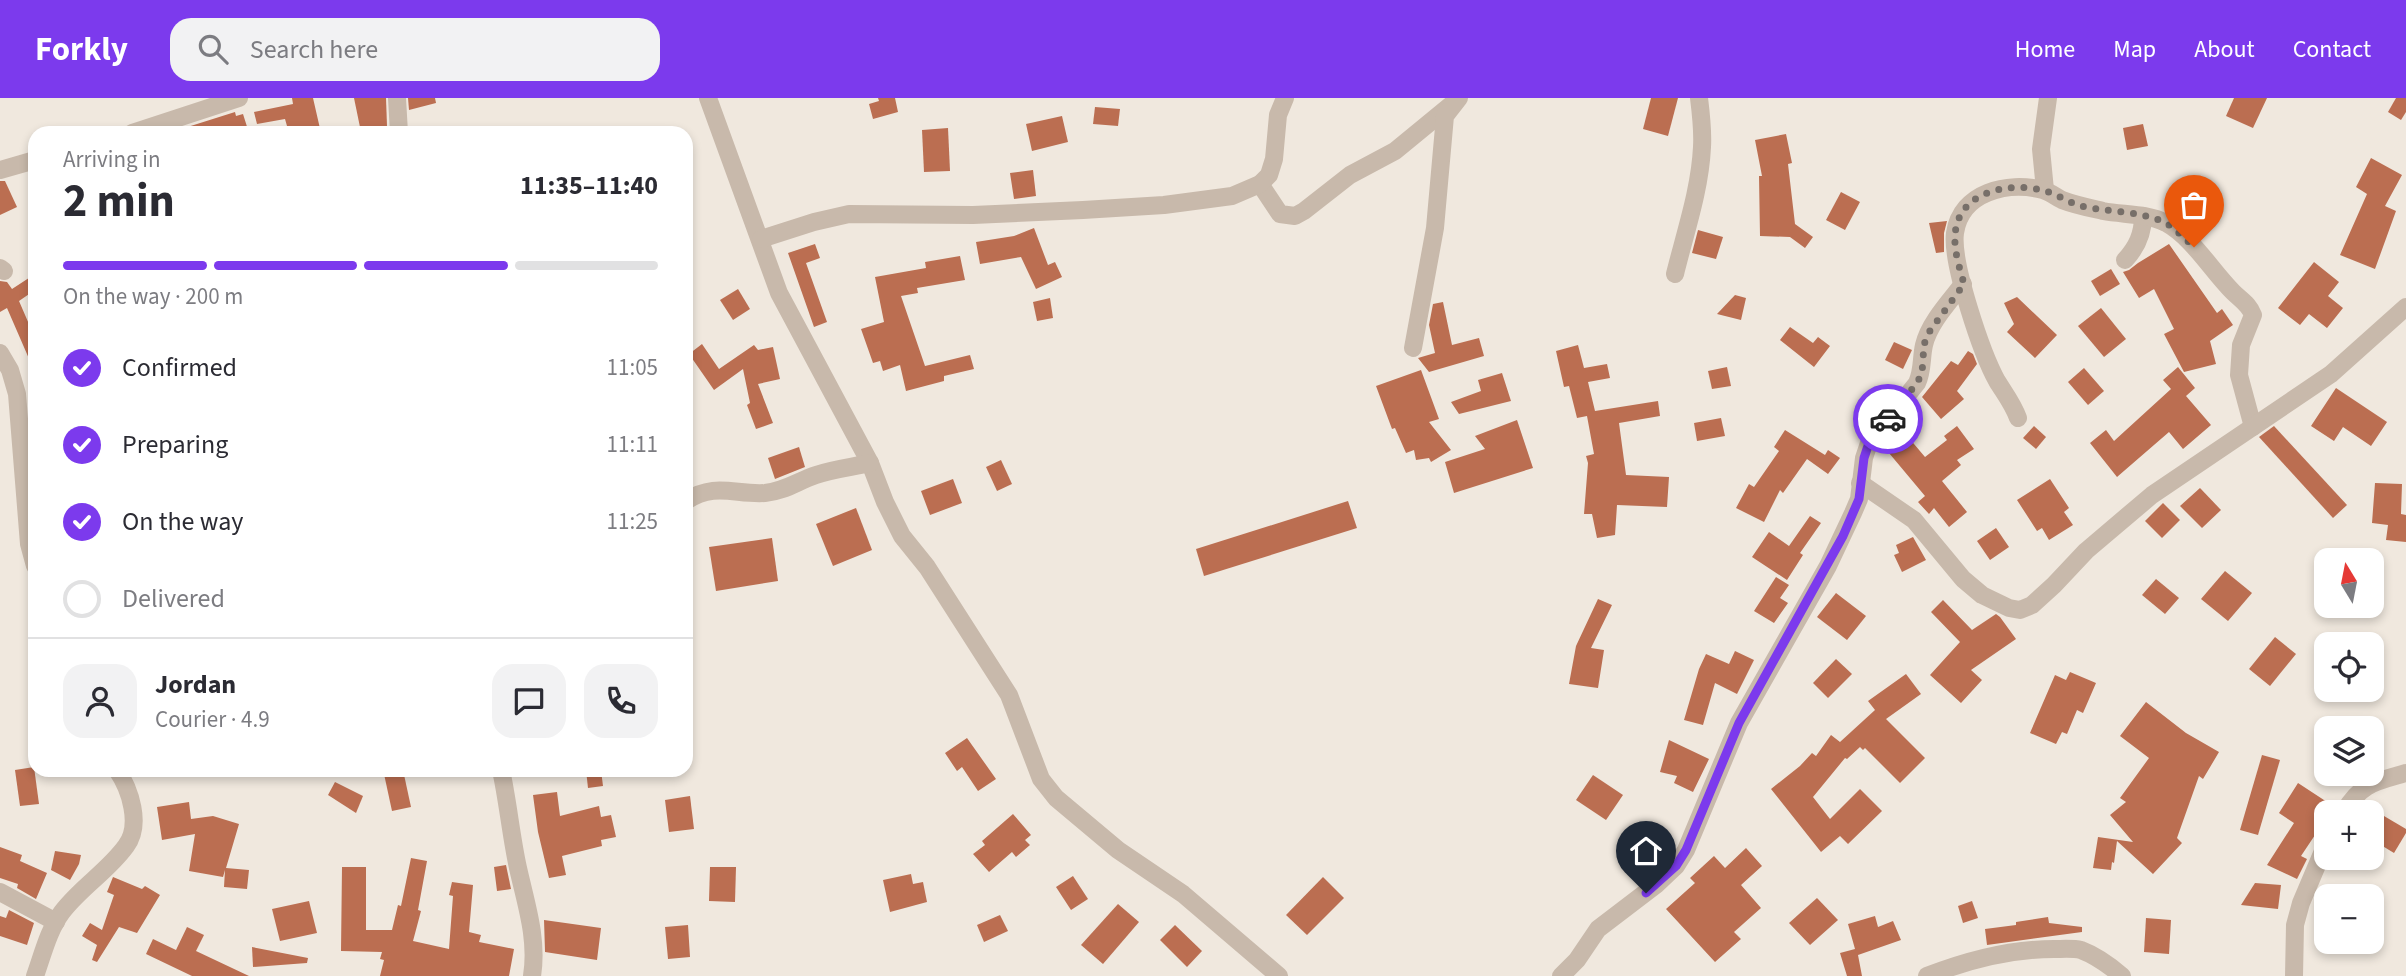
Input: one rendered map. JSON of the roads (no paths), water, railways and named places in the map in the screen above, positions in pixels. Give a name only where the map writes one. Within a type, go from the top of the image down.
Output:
[{"type":"street","points":[[153,126],[239,98]]},
{"type":"street","points":[[397,98],[399,126]]},
{"type":"street","points":[[708,98],[779,293],[870,463],[902,536],[927,566],[1009,695],[1041,779],[1056,798],[1118,850],[1183,894],[1279,976]]},
{"type":"street","points":[[761,239],[849,214],[973,215],[1164,205],[1232,196],[1259,184],[1269,175],[1274,159],[1278,115],[1285,98]]},
{"type":"street","points":[[1259,184],[1280,214],[1294,216],[1350,175],[1395,151],[1459,98]]},
{"type":"street","points":[[1413,348],[1435,228],[1445,116],[1459,98]]},
{"type":"street","points":[[1675,274],[1701,161],[1703,144],[1699,98]]},
{"type":"street","points":[[2045,190],[2041,149],[2048,98]]},
{"type":"street","points":[[0,170],[28,162]]},
{"type":"street","points":[[2018,418],[1982,346],[1954,237],[1962,210],[1973,199],[1997,189],[2021,188],[2045,190],[2060,199],[2081,206],[2165,222],[2194,247],[2250,308],[2253,315],[2241,345],[2239,375],[2253,426]]},
{"type":"street","points":[[2125,260],[2136,247],[2141,235],[2143,216]]},
{"type":"street","points":[[1567,975],[1598,929],[1657,884],[1676,866],[1686,850],[1739,723],[1843,536],[1859,499],[1869,443],[1917,383],[1922,373],[1927,335],[1964,284]]},
{"type":"street","points":[[1860,483],[1914,520],[1963,579],[1991,599],[2020,610],[2032,605],[2086,551],[2152,495],[2331,374],[2406,307]]},
{"type":"street","points":[[0,353],[10,370],[17,394],[28,532]]},
{"type":"street","points":[[693,498],[705,492],[725,489],[762,493],[783,491],[817,474],[870,463]]},
{"type":"street","points":[[2351,800],[2354,795],[2373,783],[2406,773]]},
{"type":"street","points":[[35,976],[56,922],[78,893],[128,844],[133,822],[132,808],[122,777]]},
{"type":"street","points":[[502,777],[518,867],[527,900],[535,957],[532,976]]},
{"type":"street","points":[[2294,976],[2295,925],[2315,870]]},
{"type":"street","points":[[0,892],[56,922]]},
{"type":"street","points":[[1927,976],[1979,958],[2024,949],[2078,949],[2101,959],[2122,976]]}]
